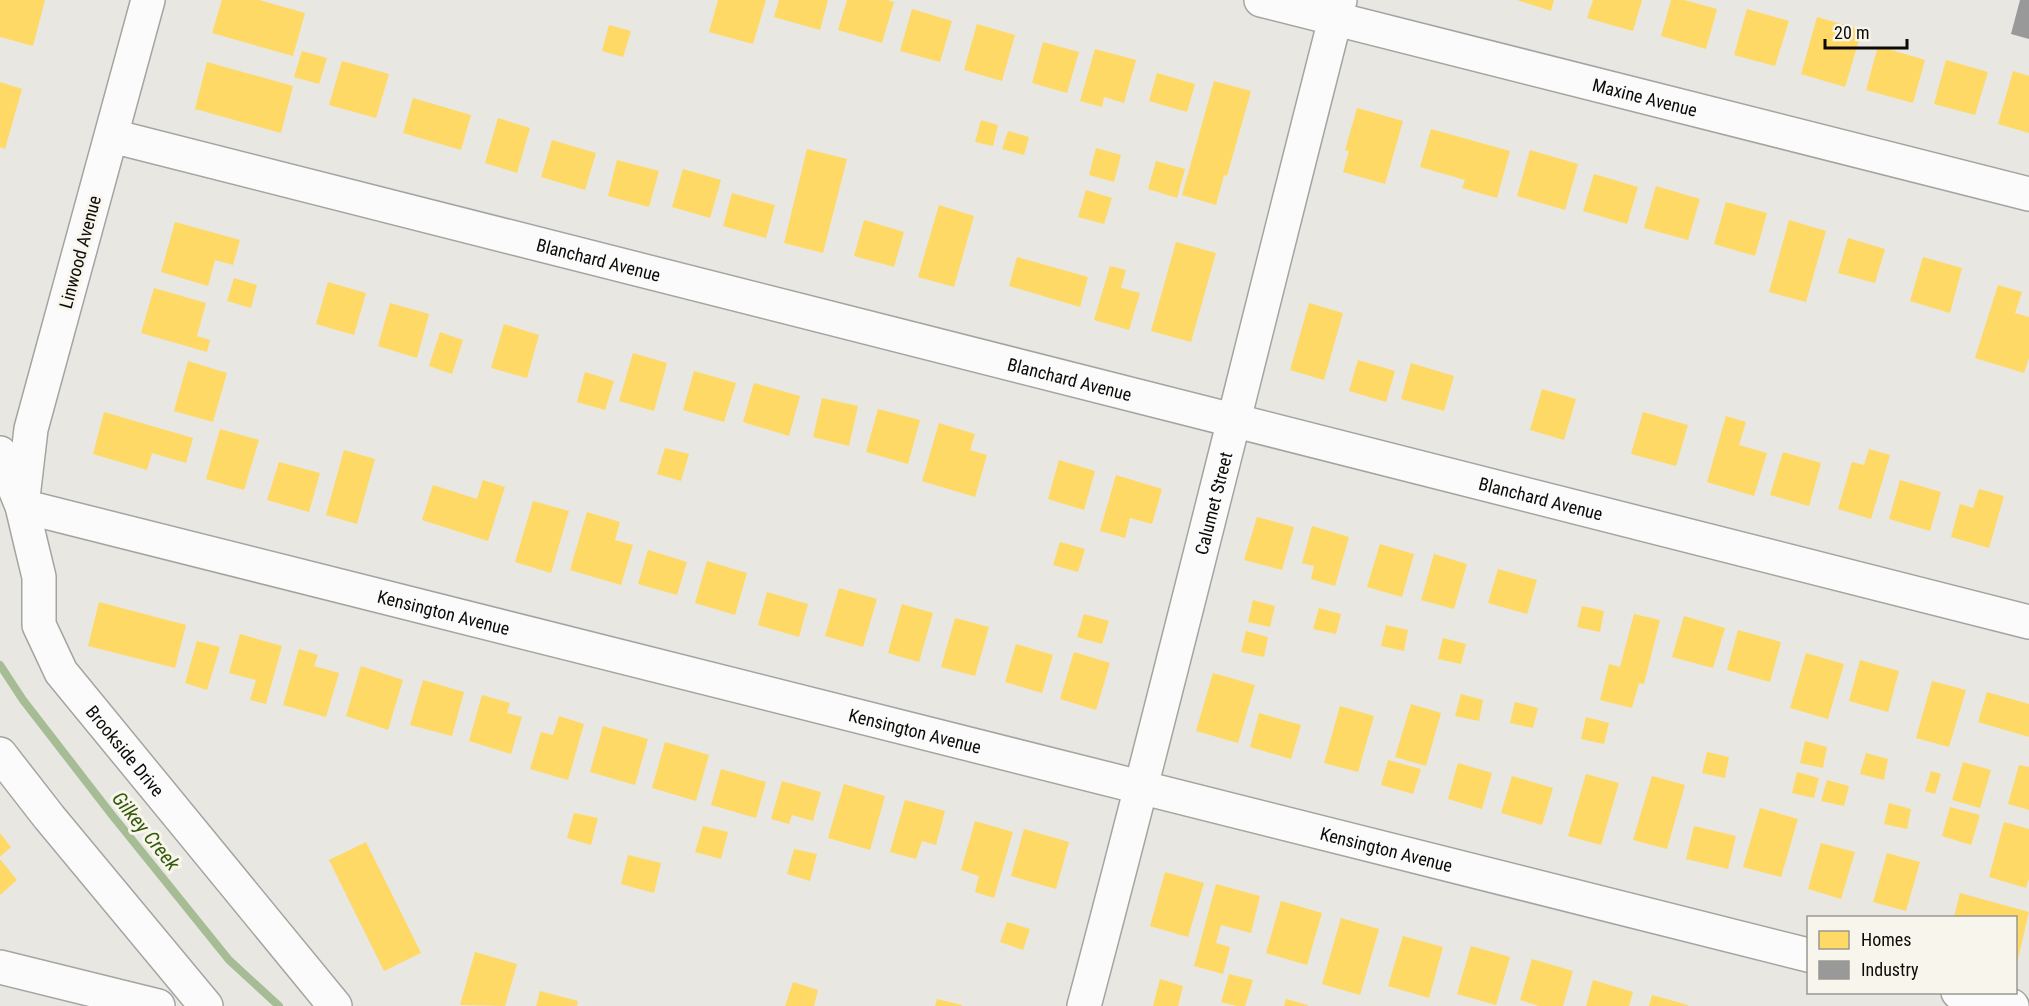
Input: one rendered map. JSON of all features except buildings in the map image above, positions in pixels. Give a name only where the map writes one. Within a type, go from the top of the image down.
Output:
[{"type":"street","name":"Linwood Avenue","points":[[22,506],[31,429],[148,0]]},
{"type":"street","name":"Maxine Avenue","points":[[1261,0],[1338,9],[2029,194]]},
{"type":"street","name":"Calumet Street","points":[[1084,1006],[1142,788],[1232,421],[1338,9]]},
{"type":"street","name":"Blanchard Avenue","points":[[112,136],[2029,622]]},
{"type":"street","name":"Brookside Drive","points":[[0,453],[22,506],[39,577],[39,625],[61,672],[335,1006]]},
{"type":"street","name":"Kensington Avenue","points":[[22,506],[1807,954]]},
{"type":"street","points":[[0,754],[49,817],[206,1006]]},
{"type":"street","points":[[0,967],[158,1006]]},
{"type":"street","points":[[1962,994],[2012,1006]]},
{"type":"waterway","name":"Gilkey Creek","points":[[0,665],[23,700],[112,815],[229,960],[279,1006]]}]
